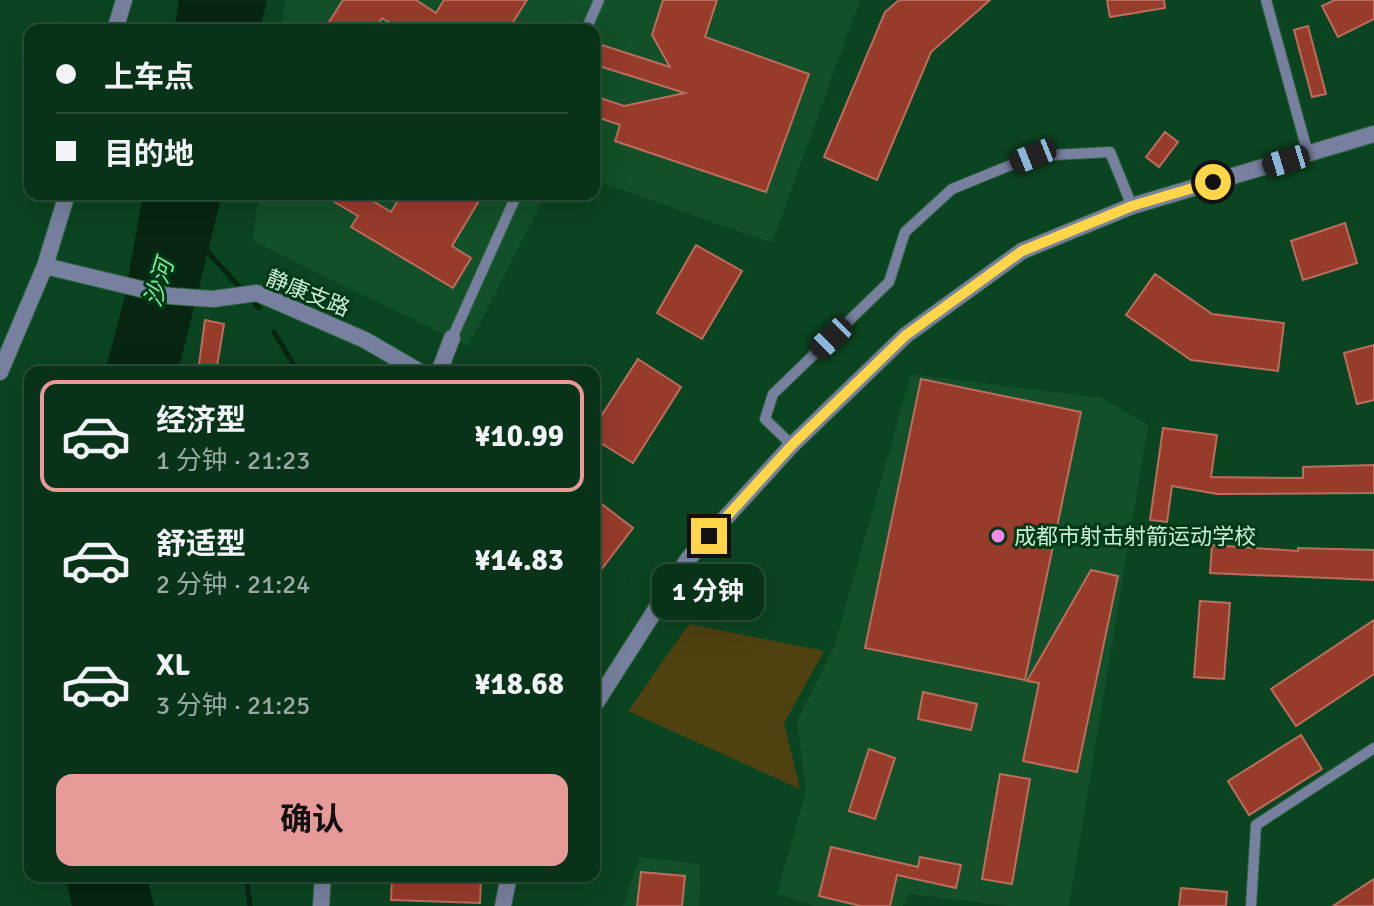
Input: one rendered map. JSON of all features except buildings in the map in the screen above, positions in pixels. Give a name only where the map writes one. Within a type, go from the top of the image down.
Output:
[{"type":"street","points":[[117,24],[124,0]]},
{"type":"street","points":[[600,697],[688,559],[792,445],[906,335],[1022,251],[1132,206],[1374,134]]},
{"type":"street","points":[[0,372],[45,266],[65,200]]},
{"type":"street","name":"静康支路","points":[[45,266],[170,296],[213,299],[257,293],[365,340],[410,366]]},
{"type":"street","points":[[441,366],[452,338]]},
{"type":"street","points":[[321,906],[323,882]]},
{"type":"street","points":[[503,906],[508,882]]},
{"type":"lane","points":[[589,24],[599,0]]},
{"type":"lane","points":[[1266,0],[1308,154]]},
{"type":"lane","points":[[792,445],[765,419],[773,394],[889,282],[905,232],[952,189],[1033,156],[1110,152],[1132,206]]},
{"type":"lane","points":[[452,338],[514,200]]},
{"type":"lane","points":[[1251,906],[1256,825],[1374,748]]},
{"type":"shaded area","points":[[285,0],[860,0],[772,243],[600,182],[600,24],[282,24]]},
{"type":"shaded area","points":[[258,200],[543,200],[468,346],[253,241]]},
{"type":"shaded area","name":"成都市射击射箭运动学校","points":[[911,374],[1102,398],[1148,425],[1069,906],[1010,906],[909,894],[903,906],[816,906],[777,894],[806,790],[797,720],[834,647]]},
{"type":"shaded area","points":[[689,624],[824,651],[784,723],[800,789],[628,711]]},
{"type":"shaded area","points":[[640,857],[700,864],[699,906],[623,906]]},
{"type":"water","points":[[179,0],[267,0],[261,24],[175,24]]},
{"type":"water","name":"沙河","points":[[142,200],[221,200],[179,366],[107,366],[125,296]]},
{"type":"water","points":[[66,882],[148,882],[154,906],[72,906]]},
{"type":"waterway","points":[[205,249],[244,292]]},
{"type":"waterway","points":[[251,299],[259,308]]},
{"type":"waterway","points":[[274,332],[294,366]]},
{"type":"waterway","points":[[247,882],[250,906]]},
{"type":"place","name":"成都市射击射箭运动学校","points":[[998,536]]},
{"type":"route","points":[[709,536],[792,445],[906,335],[1022,251],[1132,206],[1213,182]]}]
